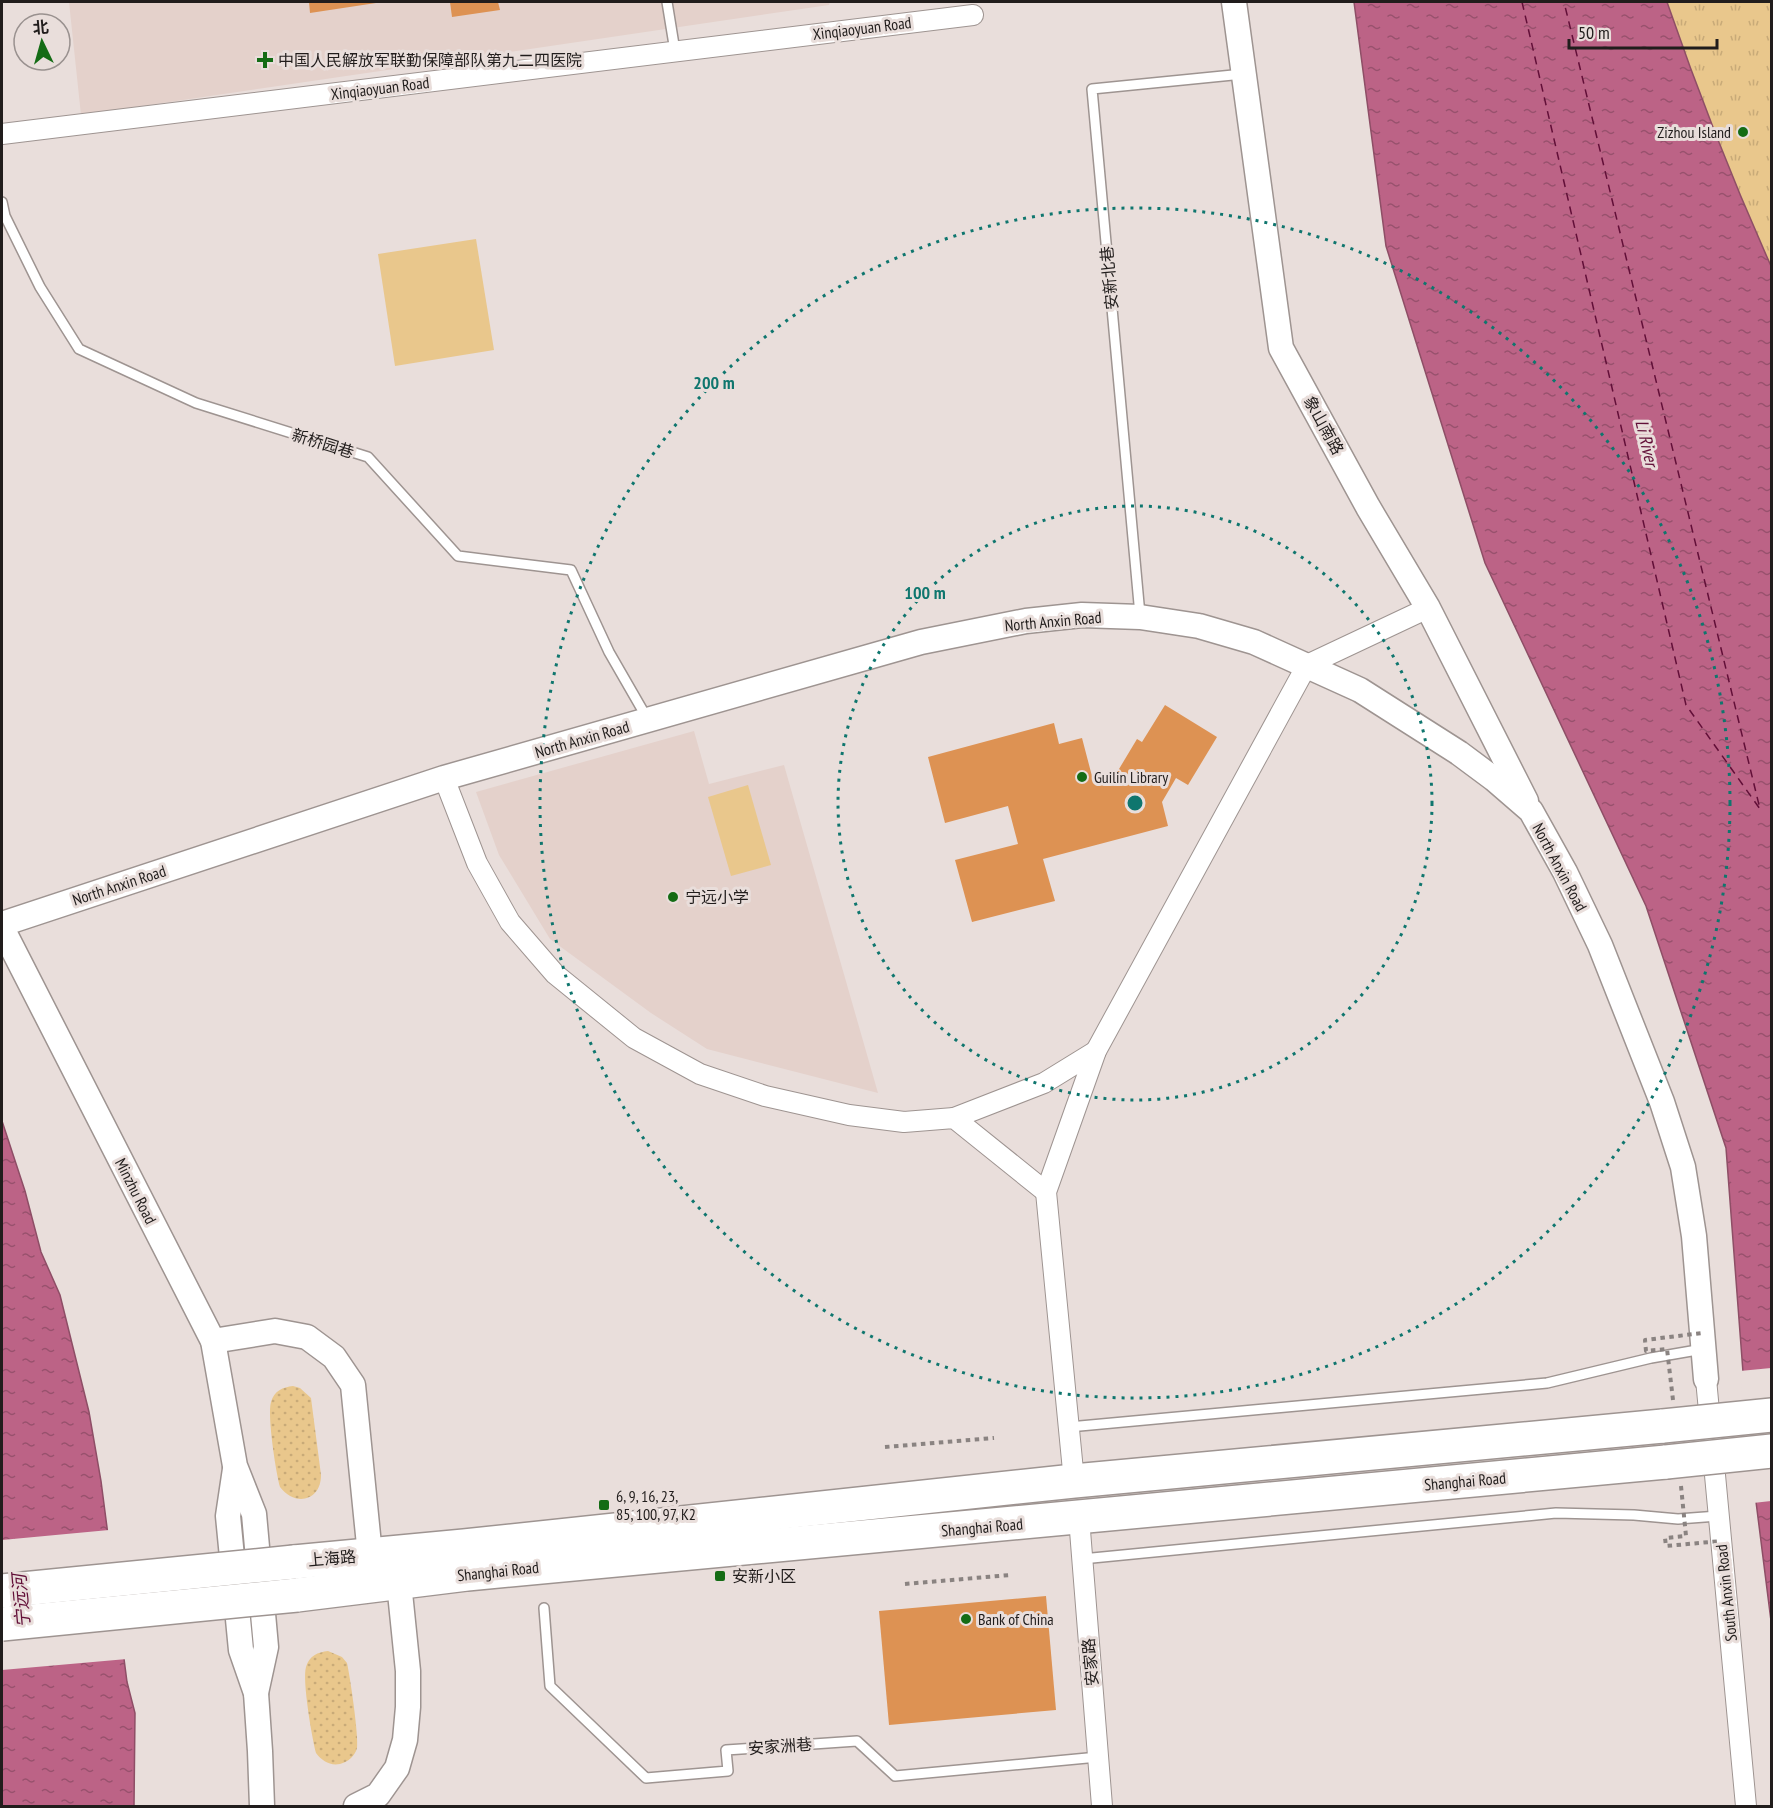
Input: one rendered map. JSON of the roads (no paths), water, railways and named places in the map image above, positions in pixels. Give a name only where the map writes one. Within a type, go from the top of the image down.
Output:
[{"type":"highway","name":"Shanghai Road","points":[[2,1624],[399,1583],[466,1560],[1074,1481],[1772,1415]]},
{"type":"highway","name":"Shanghai Road","points":[[466,1560],[1079,1518],[1772,1451]]},
{"type":"highway","name":"上海路","points":[[2,1591],[370,1555],[466,1560]]},
{"type":"street","name":"象山南路","points":[[1234,2],[1281,348],[1368,507],[1428,608],[1531,811]]},
{"type":"street","name":"Xinqiaoyuan Road","points":[[2,134],[973,15]]},
{"type":"street","points":[[1074,1481],[1046,1192],[1096,1051],[1307,664],[1428,608]]},
{"type":"street","name":"North Anxin Road","points":[[2,926],[444,778],[921,642],[1026,621],[1082,615],[1140,617],[1199,626],[1254,642],[1307,664],[1360,690],[1494,779],[1531,811],[1565,872],[1600,945],[1662,1102],[1683,1167],[1694,1236],[1706,1379]]},
{"type":"street","points":[[444,778],[477,863],[510,921],[555,974],[634,1038],[699,1074],[765,1096],[849,1115],[904,1122],[954,1118],[1044,1083],[1096,1051]]},
{"type":"street","name":"Minzhu Road","points":[[2,926],[213,1341],[236,1466],[228,1516],[241,1650],[256,1693],[262,1806]]},
{"type":"street","points":[[954,1118],[1046,1192]]},
{"type":"street","points":[[213,1341],[275,1331],[308,1337],[334,1357],[353,1385],[370,1555]]},
{"type":"street","name":"South Anxin Road","points":[[1706,1379],[1746,1806]]},
{"type":"street","name":"安家路","points":[[1079,1518],[1102,1806]]},
{"type":"street","points":[[356,1806],[378,1795],[397,1768],[405,1740],[408,1671],[399,1583]]},
{"type":"lane","points":[[667,2],[675,51]]},
{"type":"lane","name":"安新北巷","points":[[1140,617],[1092,89],[1243,74]]},
{"type":"lane","name":"新桥园巷","points":[[2,201],[4,216],[40,287],[79,349],[196,403],[368,457],[458,556],[571,570],[609,652],[648,720]]},
{"type":"lane","points":[[1069,1427],[1547,1383],[1651,1358],[1702,1341]]},
{"type":"lane","points":[[999,1479],[1074,1481]]},
{"type":"lane","points":[[1082,1559],[1556,1513],[1634,1515],[1678,1520],[1718,1516]]},
{"type":"lane","points":[[1015,1534],[1079,1518]]},
{"type":"lane","points":[[495,1533],[466,1560],[500,1580]]},
{"type":"lane","name":"安家洲巷","points":[[544,1608],[550,1686],[646,1778],[728,1771],[726,1750],[857,1741],[894,1776],[1098,1757]]},
{"type":"water","name":"Li River","points":[[1354,2],[1667,2],[1716,135],[1771,266],[1771,1621],[1748,1438],[1726,1148],[1646,906],[1485,563],[1386,246]]},
{"type":"water","name":"宁远河","points":[[2,1121],[25,1191],[41,1252],[60,1295],[89,1412],[101,1481],[127,1682],[135,1713],[134,1806],[2,1806]]},
{"type":"place","name":"中国人民解放军联勤保障部队第九二四医院","points":[[265,60]]},
{"type":"place","name":"Zizhou Island","points":[[1743,132]]},
{"type":"place","name":"Guilin Library","points":[[1082,777]]},
{"type":"place","name":"宁远小学","points":[[673,897]]},
{"type":"place","name":"6, 9, 16, 23, 85, 100, 97, K2","points":[[604,1505]]},
{"type":"place","name":"安新小区","points":[[720,1576]]},
{"type":"place","name":"Bank of China","points":[[966,1619]]}]
